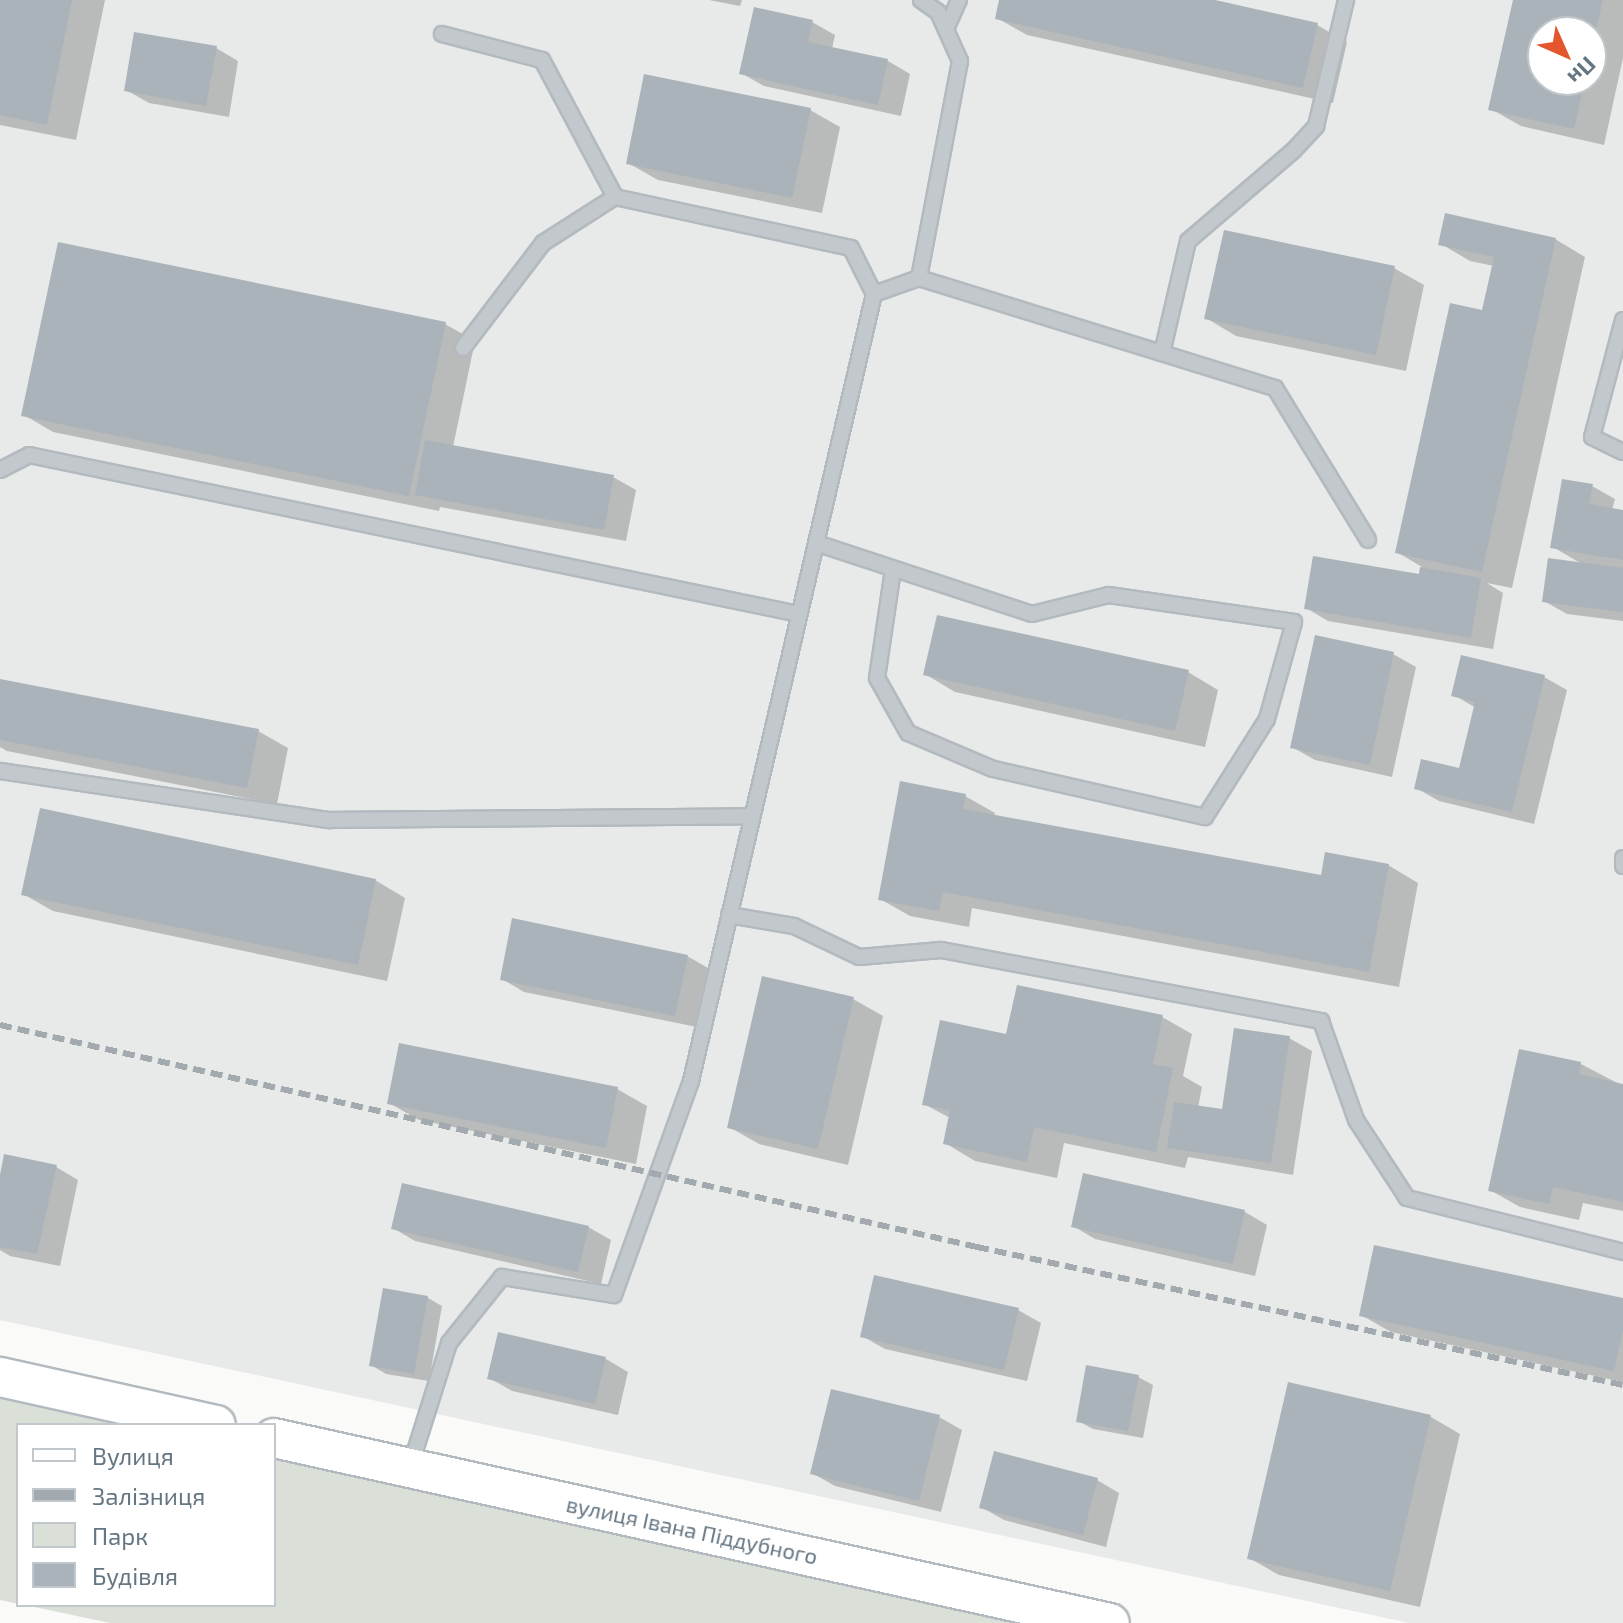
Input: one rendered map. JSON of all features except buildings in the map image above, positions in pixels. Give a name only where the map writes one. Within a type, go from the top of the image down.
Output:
[{"type":"street","points":[[0,1377],[207,1423]]},
{"type":"street","name":"вулиця Івана Піддубного","points":[[276,1438],[1110,1623]]},
{"type":"lane","points":[[919,278],[960,61],[938,12],[921,0]]},
{"type":"lane","points":[[946,29],[959,0]]},
{"type":"lane","points":[[1162,353],[1188,241],[1294,150],[1316,126],[1346,0]]},
{"type":"lane","points":[[442,34],[542,60],[615,197]]},
{"type":"lane","points":[[409,1468],[449,1343],[502,1277],[614,1295],[691,1081],[874,294],[851,248],[615,197],[543,243],[463,348]]},
{"type":"lane","points":[[874,294],[919,278],[1275,388],[1368,540]]},
{"type":"lane","points":[[1623,320],[1592,437],[1623,452]]},
{"type":"lane","points":[[0,470],[29,455],[799,614]]},
{"type":"lane","points":[[816,543],[1032,614],[1109,595],[1294,622],[1267,719],[1205,817],[993,769],[908,733],[877,678],[893,569]]},
{"type":"lane","points":[[0,771],[329,820],[752,816]]},
{"type":"lane","points":[[1623,858],[1623,866]]},
{"type":"lane","points":[[729,915],[794,926],[859,957],[941,950],[1321,1021],[1356,1120],[1407,1198],[1623,1252]]},
{"type":"shaded area","points":[[0,0],[1623,0],[1623,1623],[1409,1623],[0,1320]]},
{"type":"green space","points":[[0,1397],[124,1423],[16,1423],[16,1604],[0,1600]]},
{"type":"green space","points":[[276,1455],[1061,1623],[110,1623],[34,1607],[276,1607]]},
{"type":"railway","points":[[0,1025],[977,1247],[1623,1385]]}]
